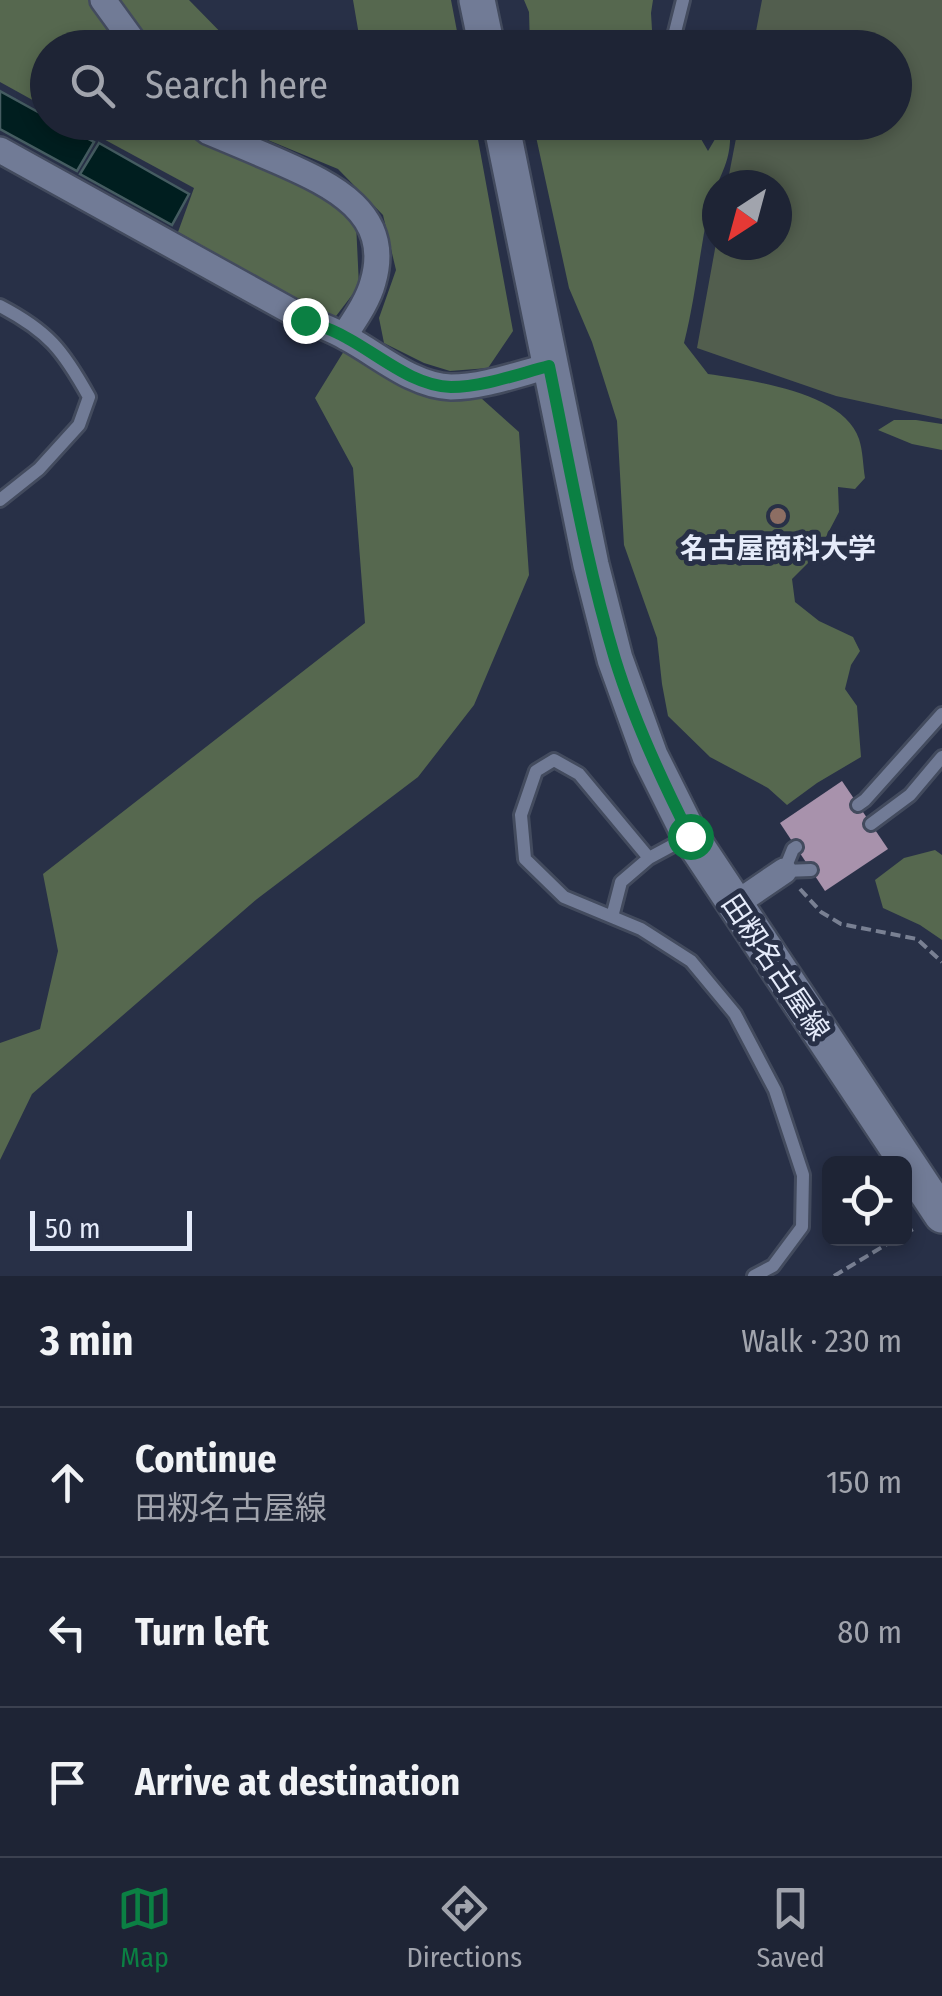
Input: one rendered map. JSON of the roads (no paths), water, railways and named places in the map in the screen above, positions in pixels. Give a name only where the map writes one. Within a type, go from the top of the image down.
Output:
[{"type":"main road","points":[[477,0],[483,30]]},
{"type":"main road","name":"田籾名古屋線","points":[[505,140],[590,565],[615,660],[650,756],[690,836],[942,1215]]},
{"type":"street","points":[[104,0],[125,30]]},
{"type":"street","points":[[228,140],[324,181],[354,204],[375,235],[376,269],[368,296],[344,336]]},
{"type":"street","points":[[0,150],[413,377],[455,387],[549,366]]},
{"type":"street","points":[[734,905],[784,871]]},
{"type":"lane","points":[[675,30],[682,0]]},
{"type":"lane","points":[[0,306],[29,321],[53,341],[89,397],[79,426],[40,469],[0,500]]},
{"type":"lane","points":[[858,804],[942,714]]},
{"type":"lane","points":[[871,824],[910,795],[942,757]]},
{"type":"lane","points":[[649,858],[579,774],[554,760],[536,771],[521,815],[525,859],[564,897],[641,930],[692,961],[736,1014],[775,1090],[804,1175],[802,1227],[773,1266],[754,1276]]},
{"type":"lane","points":[[612,917],[621,882],[649,858],[690,836]]},
{"type":"lane","points":[[796,847],[784,871],[811,870]]},
{"type":"place","name":"名古屋商科大学","points":[[778,516]]}]
